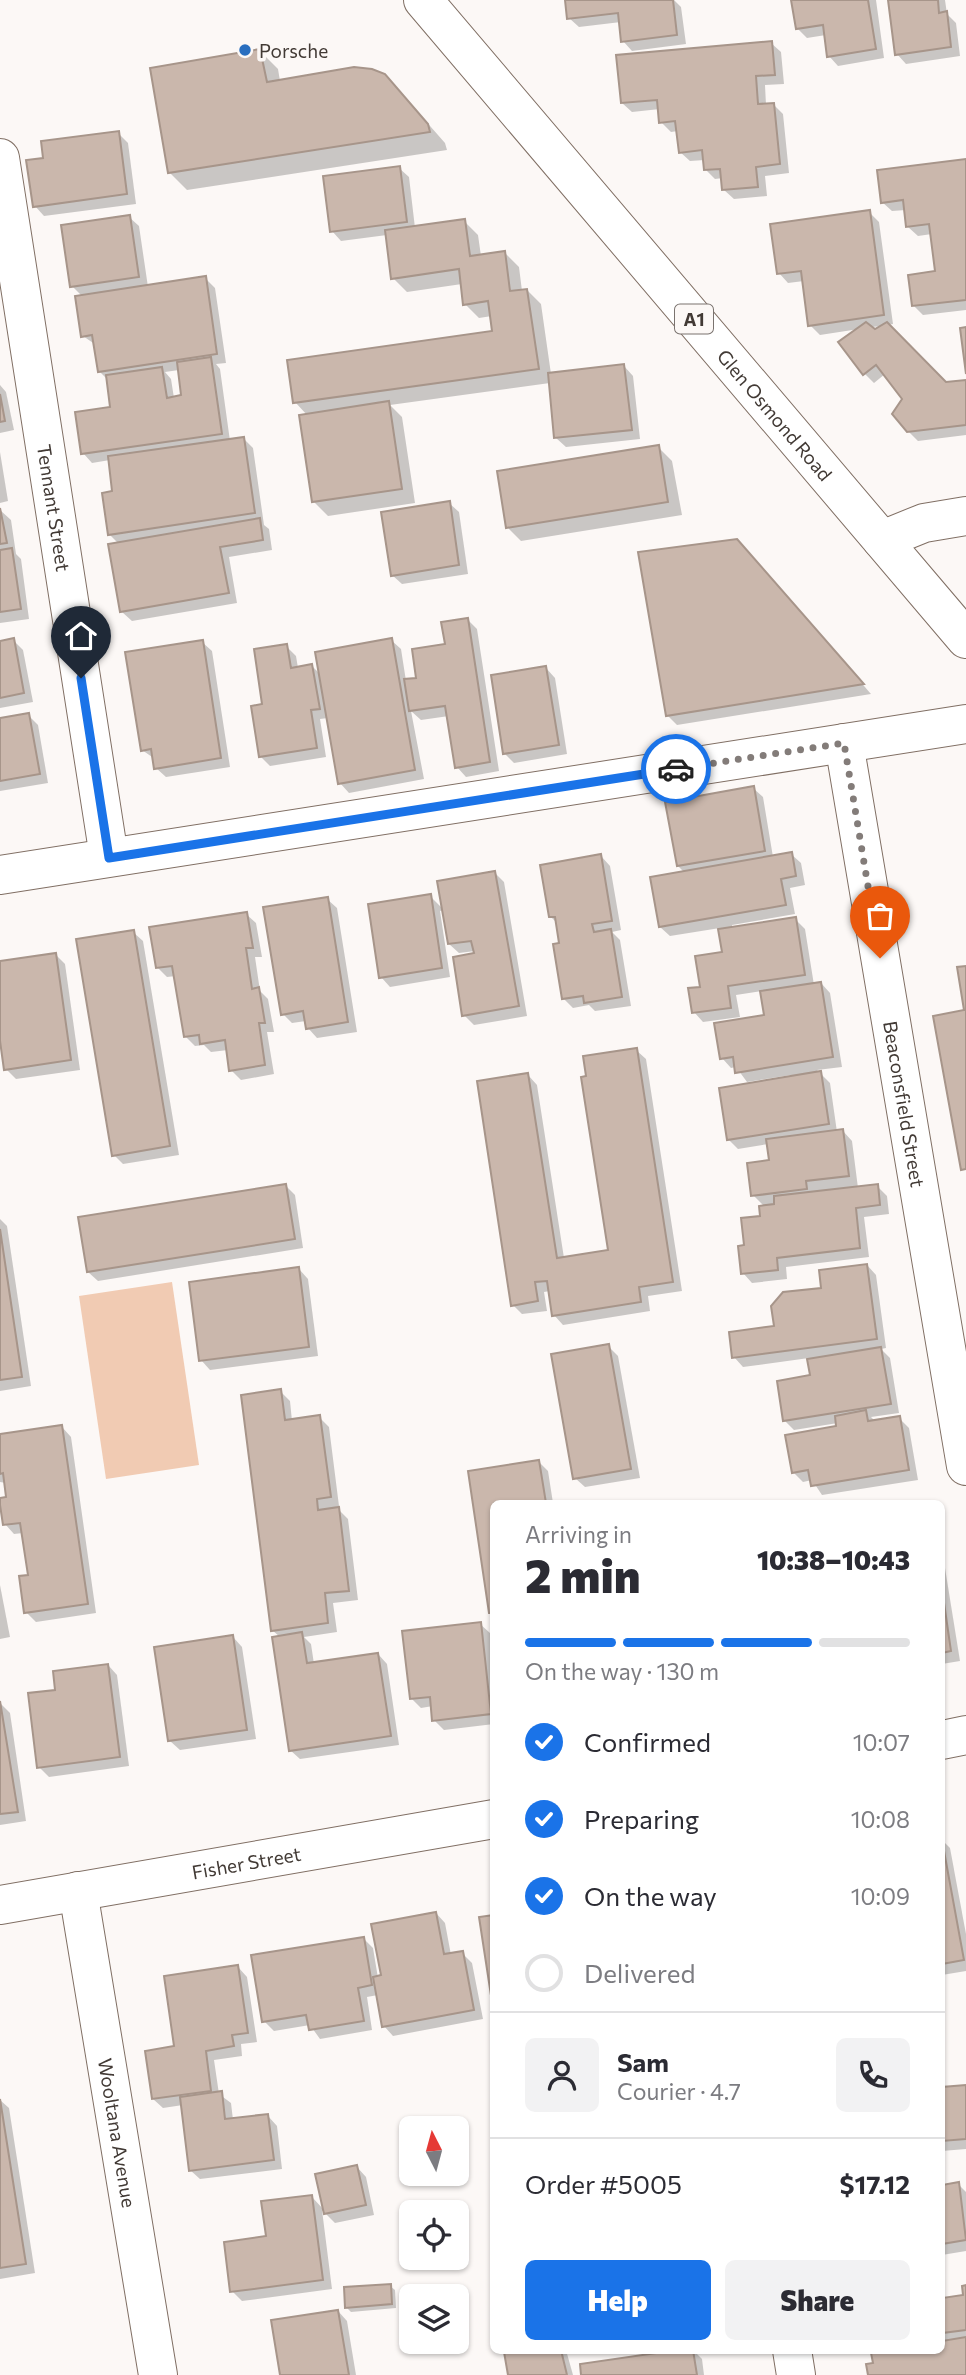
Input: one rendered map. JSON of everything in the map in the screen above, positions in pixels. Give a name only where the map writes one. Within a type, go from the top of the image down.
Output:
[{"type":"main road","name":"Glen Osmond Road","points":[[423,0],[966,639]]},
{"type":"main road","name":"Tennant Street","points":[[0,158],[109,858]]},
{"type":"main road","points":[[882,540],[924,523],[966,516]]},
{"type":"main road","points":[[0,874],[966,724]]},
{"type":"main road","name":"Beaconsfield Street","points":[[844,743],[966,1466]]},
{"type":"main road","points":[[945,1739],[966,1735]]},
{"type":"main road","name":"Fisher Street","points":[[0,1905],[490,1820]]},
{"type":"main road","name":"Wooltana Avenue","points":[[78,1891],[158,2375]]},
{"type":"main road","points":[[793,2354],[796,2375]]},
{"type":"shaded area","points":[[172,1282],[199,1465],[106,1479],[79,1296]]},
{"type":"building","points":[[565,0],[673,0],[677,35],[621,42],[618,13],[567,19]]},
{"type":"building","points":[[791,0],[868,0],[876,49],[827,57],[823,25],[796,29]]},
{"type":"building","points":[[888,0],[938,0],[939,13],[947,11],[951,47],[895,55]]},
{"type":"building","points":[[772,41],[775,75],[756,76],[758,104],[774,103],[780,164],[756,167],[758,187],[722,190],[720,169],[704,170],[702,150],[679,153],[675,121],[659,123],[657,100],[621,103],[616,55]]},
{"type":"building","points":[[260,49],[267,82],[354,67],[385,74],[428,124],[430,132],[168,173],[150,68]]},
{"type":"building","points":[[119,131],[127,194],[33,207],[26,160],[43,158],[41,141]]},
{"type":"building","points":[[966,159],[966,300],[912,306],[908,275],[935,271],[929,224],[906,227],[903,200],[881,203],[877,170]]},
{"type":"building","points":[[400,166],[407,222],[330,232],[323,176]]},
{"type":"building","points":[[870,210],[884,315],[808,326],[801,271],[777,274],[770,224]]},
{"type":"building","points":[[130,215],[139,277],[70,287],[61,225]]},
{"type":"building","points":[[465,219],[470,256],[505,251],[510,291],[527,289],[539,369],[293,403],[287,360],[492,331],[488,301],[463,305],[459,269],[391,279],[385,230]]},
{"type":"building","points":[[206,276],[217,354],[98,372],[92,335],[81,337],[75,296]]},
{"type":"building","points":[[866,322],[875,329],[887,322],[946,382],[966,380],[966,425],[907,432],[892,414],[902,399],[876,365],[863,375],[838,342]]},
{"type":"building","points":[[966,327],[966,374],[960,328]]},
{"type":"building","points":[[211,357],[222,434],[81,454],[75,412],[110,407],[106,375],[162,367],[167,398],[181,395],[177,362]]},
{"type":"building","points":[[624,364],[632,430],[554,438],[548,373]]},
{"type":"building","points":[[0,394],[5,421],[0,422]]},
{"type":"building","points":[[389,401],[402,489],[312,502],[299,415]]},
{"type":"building","points":[[244,437],[255,513],[108,535],[102,493],[112,491],[108,456]]},
{"type":"building","points":[[659,445],[668,502],[506,528],[497,471]]},
{"type":"building","points":[[450,501],[459,565],[391,576],[381,512]]},
{"type":"building","points":[[0,508],[7,543],[0,544]]},
{"type":"building","points":[[260,518],[263,540],[220,547],[229,593],[120,612],[108,544]]},
{"type":"building","points":[[737,539],[864,684],[666,716],[638,552]]},
{"type":"building","points":[[12,548],[21,609],[0,612],[0,550]]},
{"type":"building","points":[[468,618],[490,762],[455,768],[445,706],[409,711],[404,679],[416,678],[412,649],[445,644],[441,622]]},
{"type":"building","points":[[14,638],[24,693],[0,698],[0,641]]},
{"type":"building","points":[[392,638],[415,770],[338,784],[315,652]]},
{"type":"building","points":[[203,640],[221,758],[154,769],[151,749],[141,751],[125,652]]},
{"type":"building","points":[[287,644],[291,668],[312,664],[320,709],[311,710],[317,748],[259,757],[251,706],[262,704],[254,649]]},
{"type":"building","points":[[546,666],[559,745],[503,754],[491,675]]},
{"type":"building","points":[[29,713],[40,774],[0,781],[0,718]]},
{"type":"building","points":[[754,786],[765,851],[677,866],[665,802]]},
{"type":"building","points":[[792,852],[796,876],[781,879],[786,905],[659,927],[650,877]]},
{"type":"building","points":[[601,854],[612,921],[592,924],[594,932],[611,929],[622,997],[584,1003],[583,996],[562,999],[553,944],[559,943],[555,917],[549,917],[540,865]]},
{"type":"building","points":[[495,871],[519,1006],[462,1016],[453,957],[474,953],[471,941],[448,944],[437,881]]},
{"type":"building","points":[[431,894],[442,968],[379,978],[368,904]]},
{"type":"building","points":[[328,897],[348,1022],[306,1029],[303,1011],[281,1015],[263,907]]},
{"type":"building","points":[[247,912],[253,948],[246,948],[252,989],[259,987],[265,1023],[259,1023],[265,1065],[229,1071],[225,1040],[200,1044],[199,1035],[184,1037],[172,966],[156,968],[149,927]]},
{"type":"building","points":[[796,917],[805,975],[728,986],[731,1008],[692,1013],[688,988],[700,987],[695,956],[722,952],[718,929]]},
{"type":"building","points":[[134,930],[170,1146],[112,1156],[76,939]]},
{"type":"building","points":[[56,953],[71,1060],[4,1070],[0,1041],[0,961]]},
{"type":"building","points":[[966,966],[966,1169],[961,1170],[933,1016],[964,1010],[957,967]]},
{"type":"building","points":[[821,982],[833,1057],[735,1073],[733,1057],[720,1059],[714,1023],[764,1015],[760,991]]},
{"type":"building","points":[[637,1048],[673,1282],[639,1287],[641,1302],[552,1316],[547,1281],[535,1282],[538,1301],[511,1306],[477,1081],[528,1073],[557,1258],[608,1250],[581,1077],[586,1076],[583,1056]]},
{"type":"building","points":[[821,1071],[829,1124],[727,1140],[719,1088]]},
{"type":"building","points":[[843,1129],[849,1176],[806,1181],[807,1189],[751,1196],[747,1163],[769,1160],[766,1139]]},
{"type":"building","points":[[286,1184],[295,1239],[87,1272],[78,1217]]},
{"type":"building","points":[[878,1184],[880,1205],[856,1208],[860,1248],[777,1258],[778,1270],[741,1274],[738,1246],[744,1245],[741,1218],[760,1216],[759,1206],[774,1204],[774,1196]]},
{"type":"building","points":[[0,1229],[22,1377],[0,1380]]},
{"type":"building","points":[[867,1264],[877,1339],[732,1358],[729,1332],[774,1326],[771,1306],[783,1292],[821,1288],[819,1270]]},
{"type":"building","points":[[299,1267],[309,1347],[199,1361],[189,1282]]},
{"type":"building","points":[[609,1344],[631,1469],[573,1479],[551,1354]]},
{"type":"building","points":[[881,1347],[891,1404],[783,1421],[777,1381],[810,1375],[807,1359]]},
{"type":"building","points":[[281,1389],[285,1420],[320,1415],[331,1497],[317,1499],[318,1510],[339,1507],[349,1591],[325,1593],[328,1623],[271,1631],[241,1395]]},
{"type":"building","points":[[866,1410],[868,1421],[900,1416],[909,1470],[811,1486],[808,1470],[792,1473],[785,1435],[836,1426],[835,1416]]},
{"type":"building","points":[[62,1425],[88,1604],[24,1613],[19,1576],[28,1575],[20,1523],[3,1525],[0,1505],[0,1498],[6,1497],[3,1473],[0,1474],[0,1434]]},
{"type":"building","points":[[539,1460],[546,1500],[490,1500],[490,1613],[489,1613],[468,1471]]},
{"type":"building","points":[[945,1610],[951,1651],[945,1652]]},
{"type":"building","points":[[481,1622],[490,1714],[432,1721],[430,1697],[410,1699],[402,1631]]},
{"type":"building","points":[[302,1632],[307,1663],[378,1653],[391,1736],[289,1751],[272,1637]]},
{"type":"building","points":[[233,1635],[247,1730],[168,1741],[154,1647]]},
{"type":"building","points":[[108,1664],[120,1757],[37,1768],[28,1693],[55,1690],[53,1671]]},
{"type":"building","points":[[0,1701],[18,1812],[0,1814]]},
{"type":"building","points":[[945,1856],[964,1960],[945,1963]]},
{"type":"building","points":[[436,1912],[444,1954],[463,1951],[474,2010],[382,2027],[373,1977],[381,1975],[371,1924]]},
{"type":"building","points":[[490,1916],[490,1989],[479,1917]]},
{"type":"building","points":[[364,1937],[372,1985],[358,1988],[364,2021],[309,2030],[306,2015],[262,2022],[251,1955]]},
{"type":"building","points":[[238,1965],[248,2033],[232,2035],[234,2046],[206,2051],[211,2091],[152,2099],[145,2051],[174,2046],[164,1976]]},
{"type":"building","points":[[966,2085],[966,2139],[945,2141],[945,2087]]},
{"type":"building","points":[[222,2091],[225,2119],[268,2114],[274,2160],[189,2171],[180,2097]]},
{"type":"building","points":[[0,2099],[26,2264],[0,2268]]},
{"type":"building","points":[[357,2165],[366,2205],[324,2214],[315,2174]]},
{"type":"building","points":[[959,2182],[966,2240],[945,2244],[945,2184]]},
{"type":"building","points":[[312,2195],[323,2280],[230,2292],[224,2242],[266,2236],[261,2201]]},
{"type":"building","points":[[391,2284],[392,2304],[345,2308],[344,2287]]},
{"type":"building","points":[[966,2285],[966,2330],[945,2333],[945,2298],[963,2295],[962,2286]]},
{"type":"building","points":[[338,2310],[349,2375],[280,2375],[271,2320]]},
{"type":"building","points":[[966,2337],[966,2375],[868,2375],[866,2364],[873,2363],[871,2354],[945,2354],[945,2340]]},
{"type":"building","points":[[504,2354],[562,2354],[567,2375],[508,2375]]},
{"type":"building","points":[[649,2354],[694,2354],[697,2375],[581,2375],[580,2364]]},
{"type":"way so far","points":[[676,769],[844,743],[880,958]]},
{"type":"place","name":"Porsche","points":[[245,50]]},
{"type":"route","points":[[81,678],[109,858],[676,769]]}]
